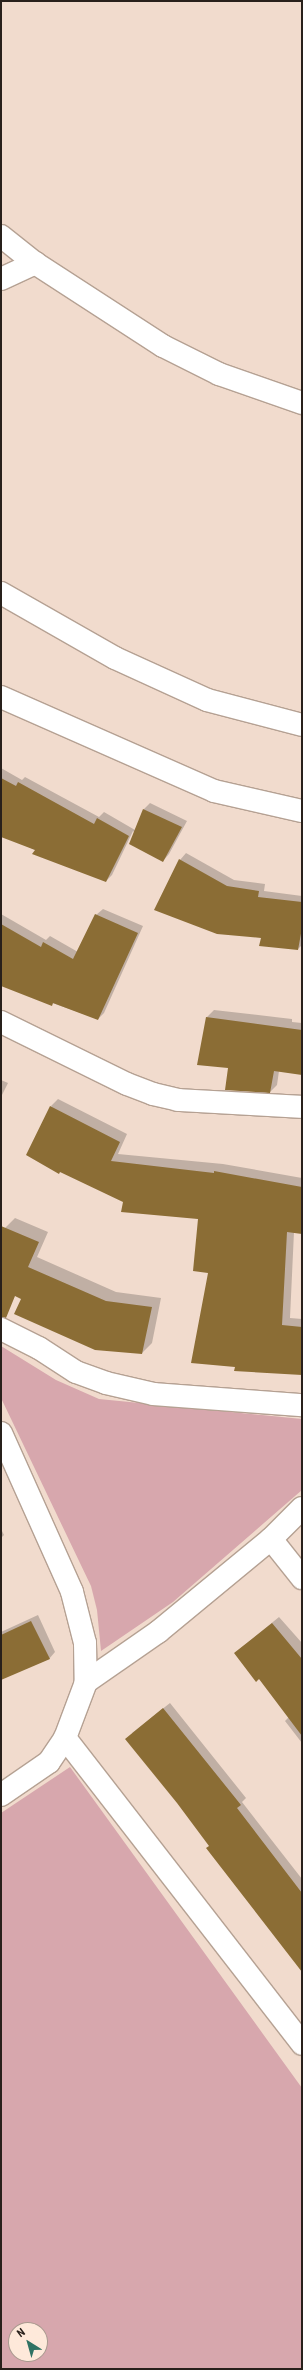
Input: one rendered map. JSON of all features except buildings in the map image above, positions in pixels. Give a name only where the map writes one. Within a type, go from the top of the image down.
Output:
[{"type":"street","points":[[1,236],[36,264],[163,346],[219,374],[302,403]]},
{"type":"street","points":[[1,279],[36,264]]},
{"type":"street","points":[[1,593],[115,658],[207,700],[302,725]]},
{"type":"street","points":[[1,697],[214,791],[302,811]]},
{"type":"street","points":[[1,1022],[127,1084],[153,1094],[178,1100],[302,1107]]},
{"type":"street","points":[[1,1329],[39,1348],[76,1372],[106,1383],[154,1394],[302,1405]]},
{"type":"street","points":[[1,1433],[72,1592],[85,1643],[86,1682],[65,1738],[49,1762],[1,1795]]},
{"type":"street","points":[[86,1682],[158,1632],[271,1539],[302,1508]]},
{"type":"street","points":[[271,1539],[302,1578]]},
{"type":"street","points":[[65,1738],[302,2044]]},
{"type":"shaded area","points":[[1,1346],[56,1380],[99,1399],[302,1419],[302,1490],[173,1602],[101,1651],[97,1610],[91,1586],[1,1398]]},
{"type":"shaded area","points":[[70,1767],[302,2088],[302,2369],[1,2369],[1,1813]]}]
